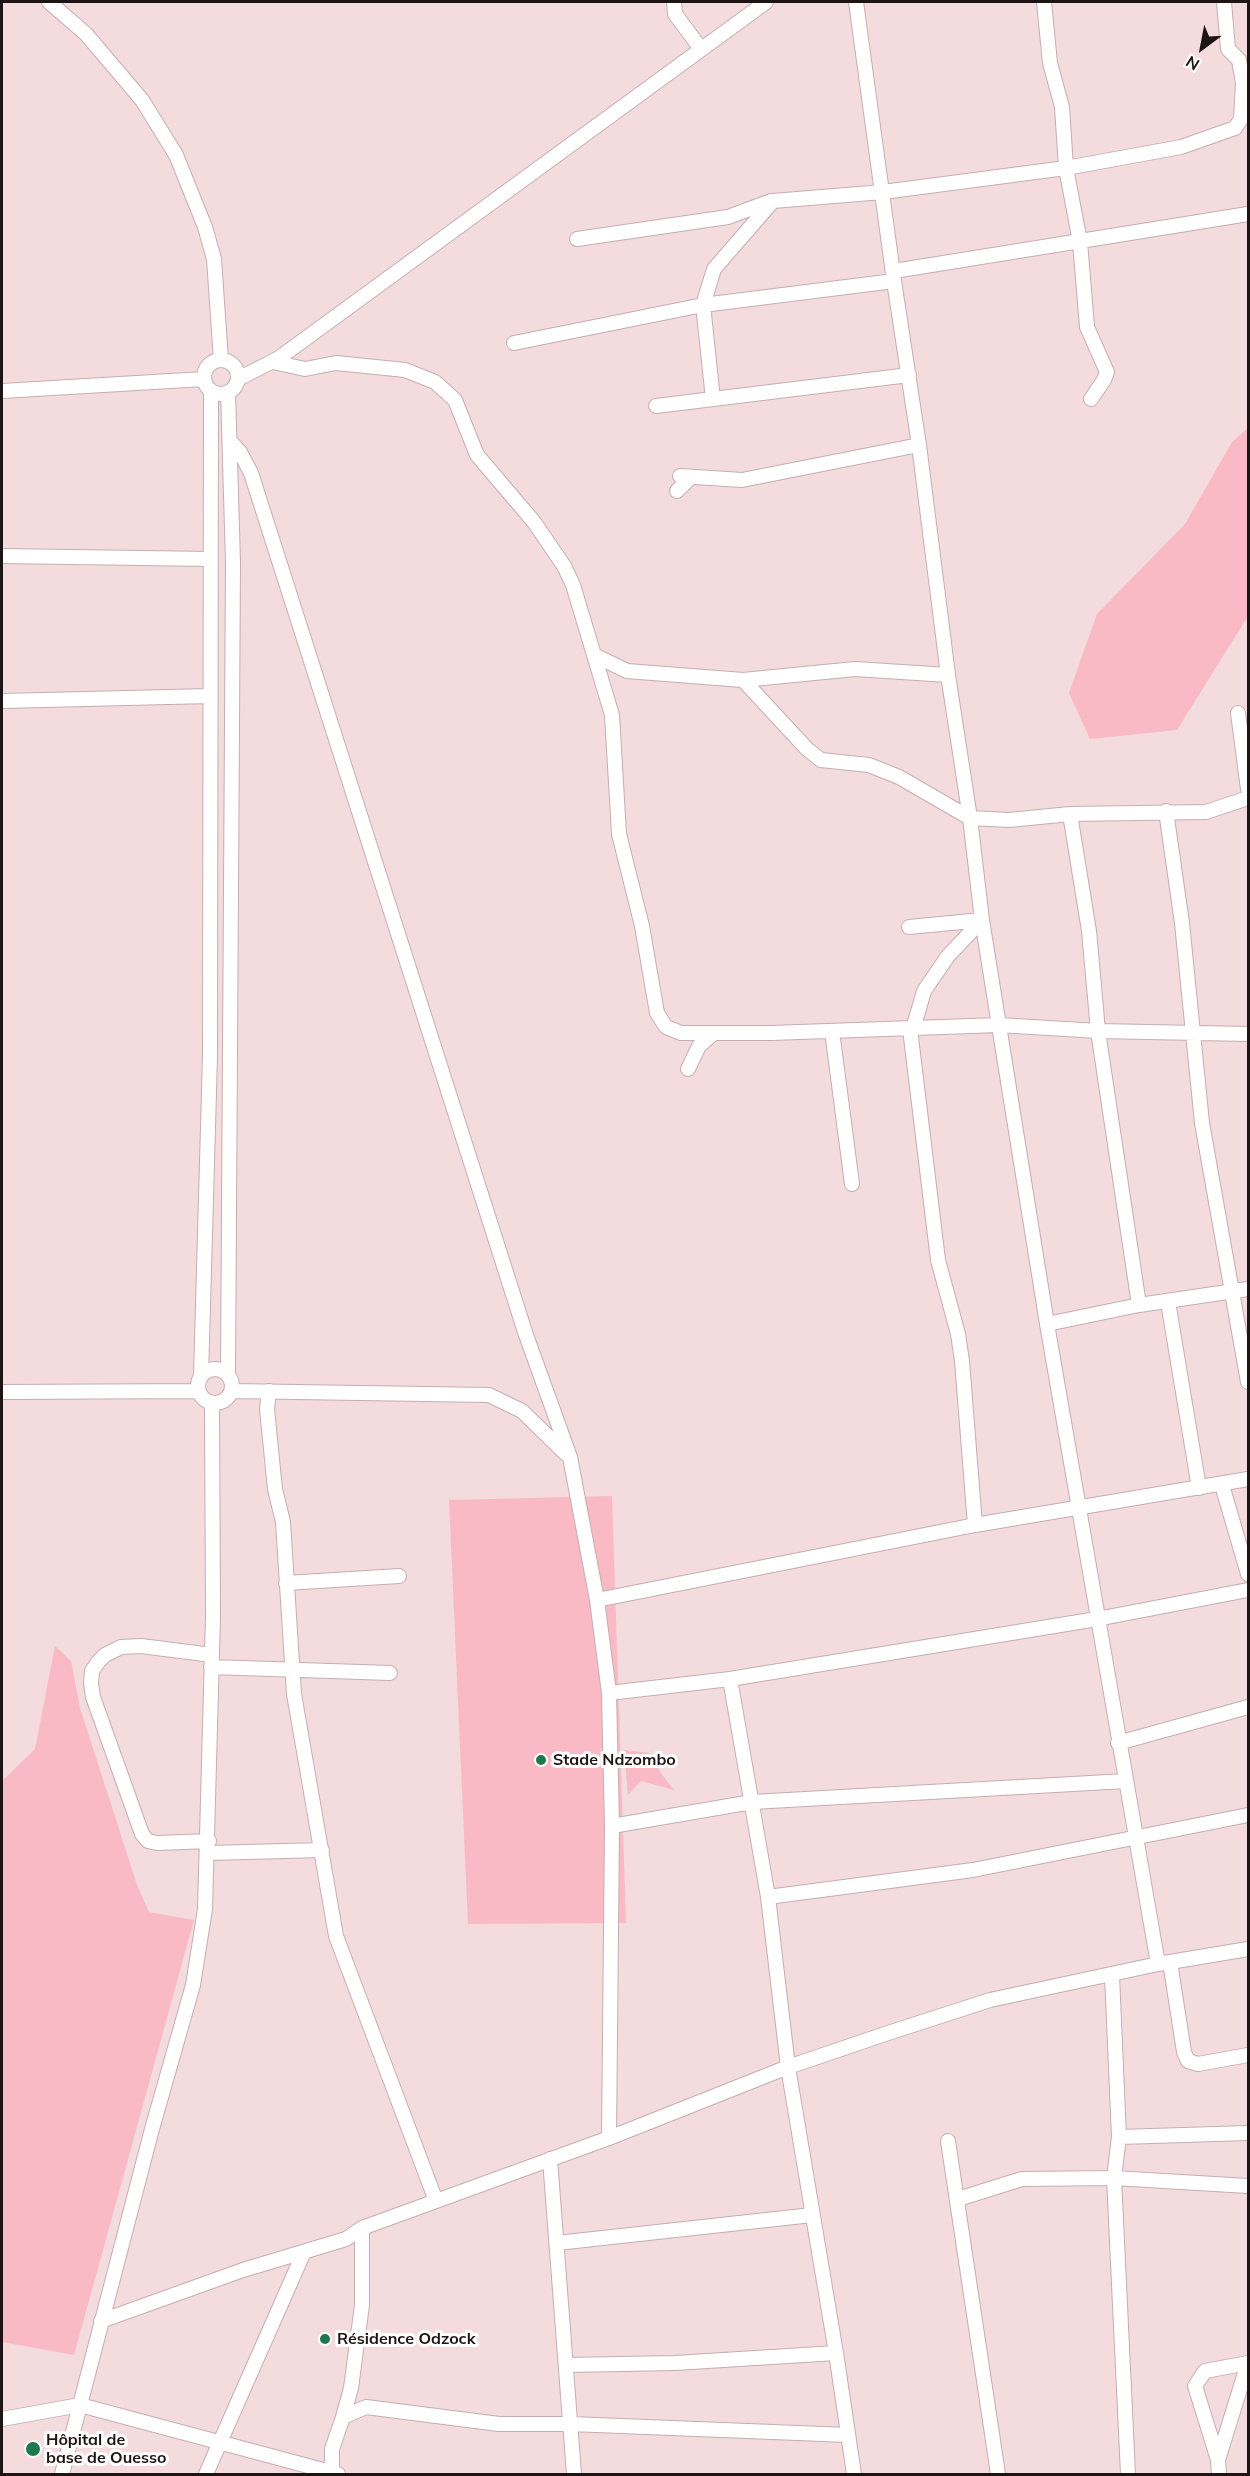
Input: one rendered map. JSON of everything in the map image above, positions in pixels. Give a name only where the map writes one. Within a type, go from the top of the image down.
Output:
[{"type":"street","points":[[49,2],[86,34],[142,100],[176,155],[197,205],[213,259],[221,360]]},
{"type":"street","points":[[674,2],[675,14],[701,49]]},
{"type":"street","points":[[2,391],[208,385],[220,394],[228,392],[238,379],[273,362],[765,2]]},
{"type":"street","points":[[856,2],[919,445],[982,920],[1047,1324],[1136,1839],[1184,2052],[1188,2061],[1198,2064],[1248,2055]]},
{"type":"street","points":[[1044,2],[1050,63],[1062,107],[1066,168],[1080,242],[1087,327],[1107,372],[1091,399]]},
{"type":"street","points":[[578,239],[728,217],[773,201],[883,192],[1066,168],[1181,147],[1235,128],[1241,119],[1243,83],[1239,60],[1228,49],[1224,2]]},
{"type":"street","points":[[713,399],[703,305],[714,269],[773,201]]},
{"type":"street","points":[[514,343],[703,305],[894,276],[1248,214]]},
{"type":"street","points":[[228,392],[233,563],[228,1373],[232,1381],[232,1391],[228,1398],[212,1403],[201,1396],[198,1391],[201,1376],[210,1056],[211,559],[208,366],[221,360],[231,364],[238,379]]},
{"type":"street","points":[[273,362],[305,369],[336,363],[405,370],[420,375],[446,390],[463,416],[477,455],[534,522],[564,566],[573,585],[613,722],[619,834],[642,926],[657,1013],[666,1028],[714,1033],[999,1025],[1098,1031],[1248,1034]]},
{"type":"street","points":[[656,406],[909,375]]},
{"type":"street","points":[[230,441],[240,452],[252,473],[526,1335],[570,1457],[597,1600],[609,1693],[612,1826],[609,2138]]},
{"type":"street","points":[[677,491],[686,477],[742,480],[919,445]]},
{"type":"street","points":[[2,556],[211,559]]},
{"type":"street","points":[[594,655],[627,671],[743,680],[855,669],[948,675]]},
{"type":"street","points":[[743,680],[817,758],[826,762],[869,765],[887,772],[970,818],[1009,820],[1070,814],[1206,812],[1248,798]]},
{"type":"street","points":[[2,701],[210,696]]},
{"type":"street","points":[[1238,713],[1248,789]]},
{"type":"street","points":[[1166,811],[1202,1123],[1248,1382]]},
{"type":"street","points":[[1070,814],[1089,931],[1098,1031],[1139,1305]]},
{"type":"street","points":[[909,927],[982,920]]},
{"type":"street","points":[[975,1525],[962,1362],[958,1334],[938,1260],[911,1029],[924,991],[948,956],[982,920]]},
{"type":"street","points":[[832,1031],[852,1184]]},
{"type":"street","points":[[688,1069],[699,1046],[714,1033]]},
{"type":"street","points":[[1047,1324],[1139,1305],[1248,1289]]},
{"type":"street","points":[[1168,1302],[1199,1488]]},
{"type":"street","points":[[201,1376],[213,1368],[228,1373]]},
{"type":"street","points":[[2,1392],[198,1391]]},
{"type":"street","points":[[232,1391],[489,1395],[522,1411],[570,1457]]},
{"type":"street","points":[[269,1391],[267,1409],[275,1489],[282,1522],[294,1694],[334,1926],[342,1953],[436,2201]]},
{"type":"street","points":[[62,2475],[101,2321],[193,1985],[207,1895],[212,1661],[212,1403]]},
{"type":"street","points":[[597,1600],[975,1525],[1080,1510],[1248,1479]]},
{"type":"street","points":[[1222,1485],[1248,1574]]},
{"type":"street","points":[[286,1583],[399,1576]]},
{"type":"street","points":[[609,1693],[730,1679],[1097,1619],[1248,1590]]},
{"type":"street","points":[[322,1850],[209,1847],[148,1841],[142,1834],[93,1697],[92,1671],[105,1654],[121,1647],[141,1646],[212,1661],[390,1673]]},
{"type":"street","points":[[730,1679],[768,1897],[788,2067],[854,2475]]},
{"type":"street","points":[[1118,1743],[1248,1707]]},
{"type":"street","points":[[612,1826],[752,1802],[1126,1781]]},
{"type":"street","points":[[768,1897],[973,1870],[1248,1815]]},
{"type":"street","points":[[101,2321],[243,2270],[346,2239],[362,2228],[609,2138],[788,2067],[990,2000],[1164,1963],[1248,1949]]},
{"type":"street","points":[[1112,1975],[1119,2137],[1114,2178],[1128,2475]]},
{"type":"street","points":[[1119,2137],[1248,2133]]},
{"type":"street","points":[[948,2141],[998,2475]]},
{"type":"street","points":[[550,2159],[574,2475]]},
{"type":"street","points":[[957,2199],[1022,2179],[1114,2178],[1248,2186]]},
{"type":"street","points":[[557,2243],[812,2215]]},
{"type":"street","points":[[2,2419],[80,2405],[335,2474],[332,2449],[351,2388],[362,2305],[362,2228]]},
{"type":"street","points":[[206,2475],[304,2252]]},
{"type":"street","points":[[567,2365],[675,2363],[836,2353]]},
{"type":"street","points":[[1218,2460],[1248,2363],[1205,2371],[1195,2386],[1218,2460],[1220,2475]]},
{"type":"street","points":[[343,2417],[366,2407],[499,2424],[570,2424],[848,2434]]},
{"type":"shaded area","points":[[1248,428],[1248,616],[1177,730],[1090,739],[1069,693],[1097,614],[1185,524],[1232,442]]},
{"type":"shaded area","name":"Stade Ndzombo","points":[[612,1496],[626,1923],[468,1924],[449,1500]]},
{"type":"shaded area","points":[[55,1646],[71,1661],[80,1708],[137,1885],[149,1912],[194,1920],[74,2355],[2,2342],[2,1781],[35,1749]]},
{"type":"shaded area","points":[[624,1750],[650,1753],[660,1772],[674,1790],[641,1781],[628,1795]]},
{"type":"place","name":"Stade Ndzombo","points":[[541,1760]]},
{"type":"place","name":"Résidence Odzock","points":[[325,2339]]},
{"type":"place","name":"Hôpital de base de Ouesso","points":[[33,2449]]}]
